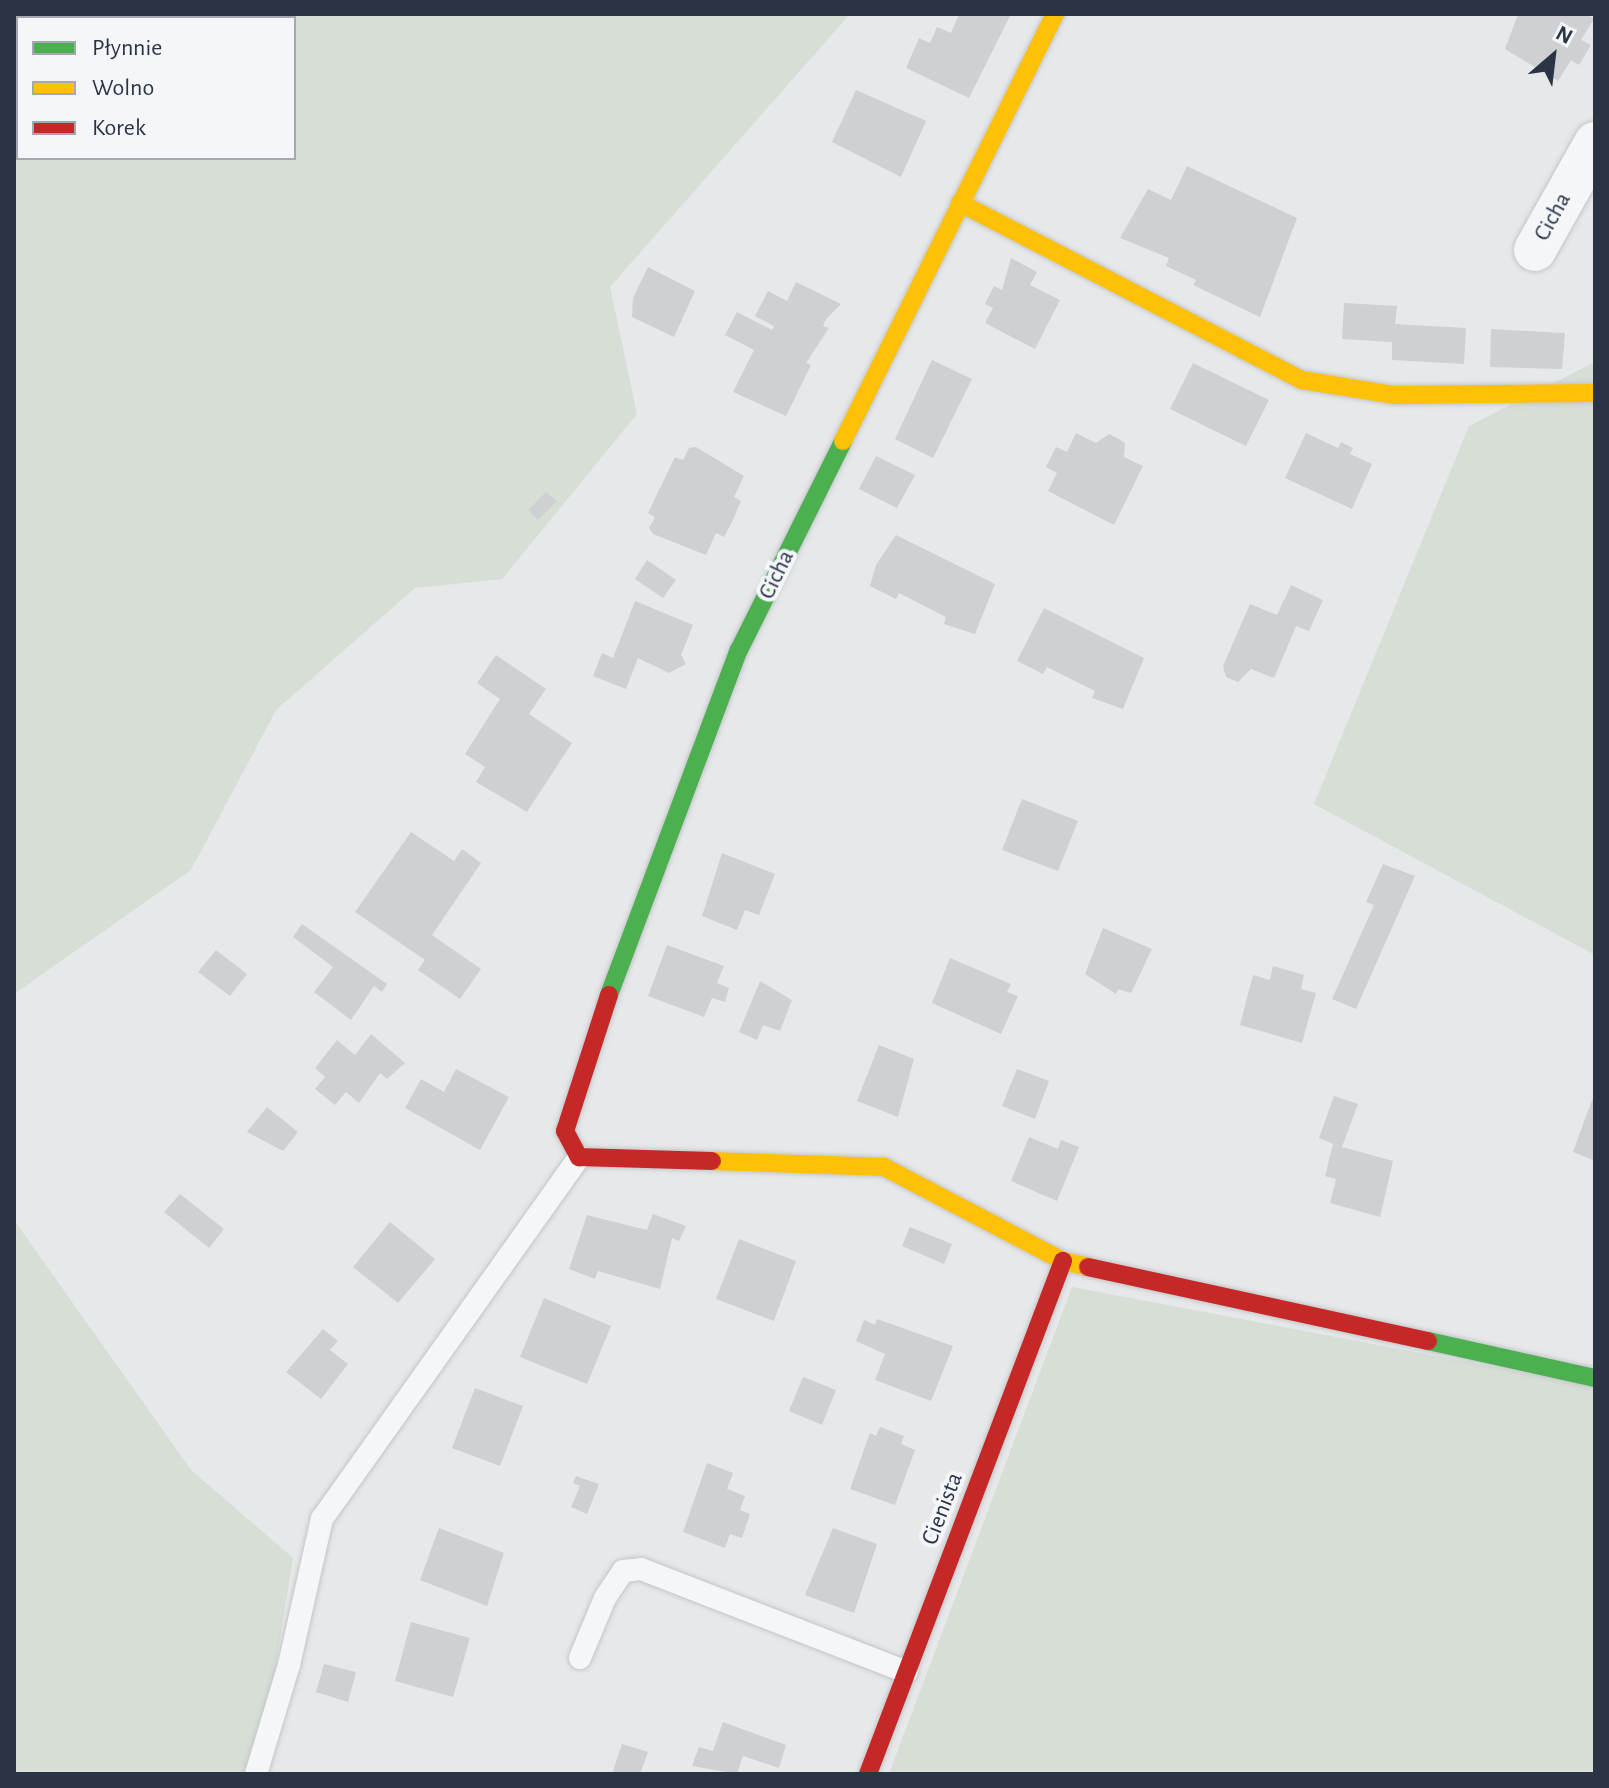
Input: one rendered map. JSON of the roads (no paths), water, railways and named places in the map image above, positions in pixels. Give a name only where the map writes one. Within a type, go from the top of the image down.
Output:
[{"type":"street","name":"Cicha","points":[[579,1157],[565,1131],[574,1089],[739,650],[1055,14]]},
{"type":"street","name":"Cicha","points":[[1535,250],[1595,143]]},
{"type":"street","points":[[960,203],[1302,380],[1409,395],[1595,393]]},
{"type":"street","points":[[579,1157],[884,1167],[1063,1261],[1595,1378]]},
{"type":"street","name":"Cienista","points":[[868,1774],[1063,1261]]},
{"type":"lane","points":[[256,1774],[289,1665],[322,1519],[579,1157]]},
{"type":"lane","points":[[580,1658],[605,1598],[623,1571],[641,1569],[907,1672]]}]
